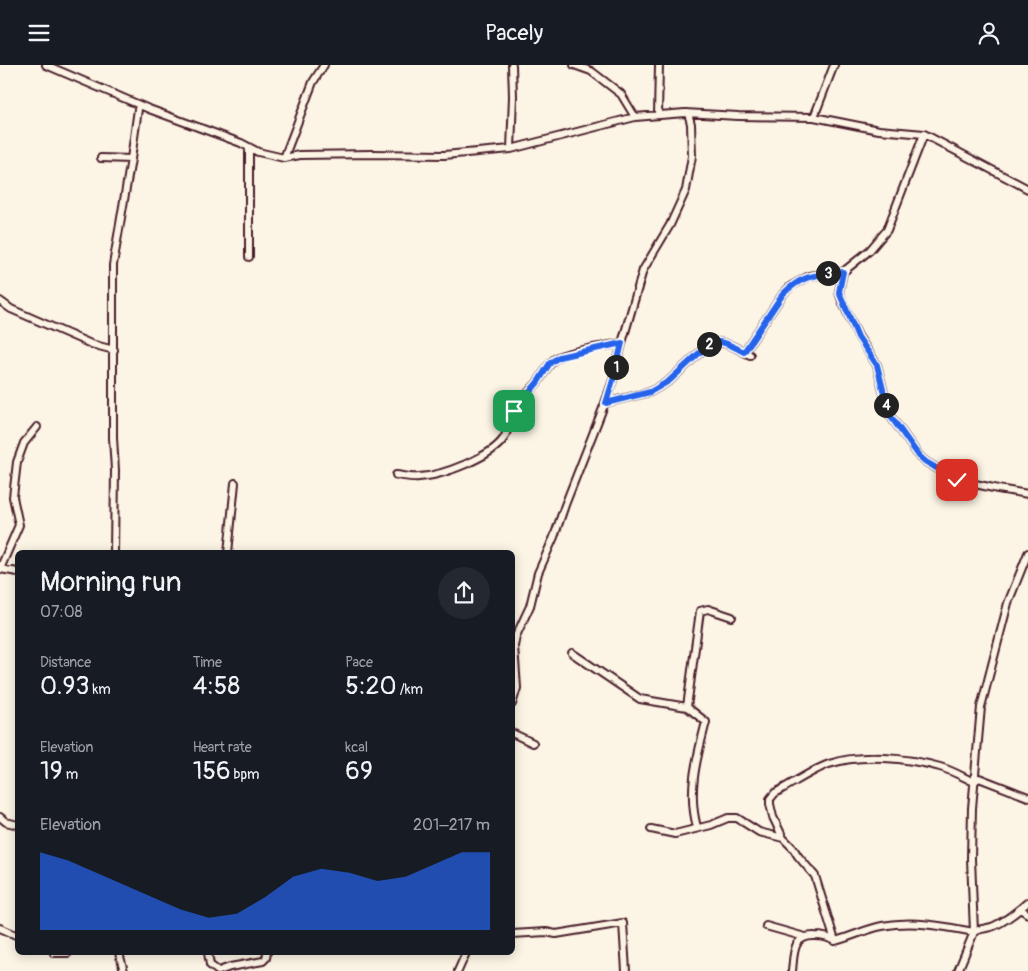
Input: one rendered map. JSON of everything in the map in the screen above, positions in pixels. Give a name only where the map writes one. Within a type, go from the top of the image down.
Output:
[{"type":"street","points":[[46,65],[131,99],[149,109],[258,152],[284,158],[300,155],[444,155],[511,149],[635,117],[658,115],[688,113],[814,117],[879,130],[924,134],[1028,189]]},
{"type":"street","points":[[284,158],[313,82],[324,65]]},
{"type":"street","points":[[511,149],[512,65]]},
{"type":"street","points":[[574,65],[591,71],[621,94],[635,117]]},
{"type":"street","points":[[658,115],[659,65]]},
{"type":"street","points":[[814,117],[834,65]]},
{"type":"street","points":[[114,550],[113,265],[132,159],[138,109],[131,99]]},
{"type":"street","points":[[138,109],[149,109]]},
{"type":"street","points":[[515,641],[530,606],[538,573],[606,403],[643,270],[670,225],[686,190],[692,156],[688,113]]},
{"type":"street","points":[[606,403],[650,392],[669,381],[709,344],[714,342],[724,342],[747,353],[783,294],[791,286],[809,276],[843,272],[870,250],[887,230],[924,134]]},
{"type":"street","points":[[248,147],[249,257]]},
{"type":"street","points":[[101,157],[132,159]]},
{"type":"street","points":[[843,272],[839,292],[842,301],[858,337],[877,365],[889,414],[919,456],[957,480],[1028,494]]},
{"type":"street","points":[[0,301],[10,309],[91,344],[114,349]]},
{"type":"street","points":[[396,475],[419,477],[430,475],[457,467],[481,456],[496,447],[503,439],[514,411],[538,382],[550,363],[559,357],[622,343]]},
{"type":"street","points":[[15,572],[0,569],[19,525],[12,497],[17,462],[24,443],[37,427]]},
{"type":"street","points":[[228,550],[235,483]]},
{"type":"street","points":[[958,971],[974,932],[971,859],[974,782],[981,707],[1008,603],[1028,553]]},
{"type":"street","points":[[687,707],[700,611],[708,609],[732,617]]},
{"type":"street","points":[[572,653],[640,699],[687,707],[706,722],[692,786],[694,816],[697,827]]},
{"type":"street","points":[[515,666],[517,688],[515,694]]},
{"type":"street","points":[[515,734],[533,743]]},
{"type":"street","points":[[835,941],[815,876],[783,838],[773,817],[770,799],[775,793],[829,764],[854,759],[882,758],[913,761],[942,767],[974,782]]},
{"type":"street","points":[[974,782],[979,778],[1028,797]]},
{"type":"street","points":[[0,817],[6,822],[15,824]]},
{"type":"street","points":[[651,829],[676,834],[697,827],[711,825],[728,818],[737,818],[759,832],[783,838]]},
{"type":"street","points":[[766,927],[805,937],[828,937],[835,941],[875,928],[900,925],[932,924],[974,932],[978,929],[987,929],[997,925],[1028,902]]},
{"type":"street","points":[[1020,909],[1028,914]]},
{"type":"street","points":[[515,934],[556,933],[623,923],[626,971]]},
{"type":"street","points":[[0,928],[15,935]]},
{"type":"street","points":[[792,971],[796,946],[805,937]]},
{"type":"street","points":[[120,955],[124,971]]},
{"type":"street","points":[[208,955],[210,965],[218,969],[263,961],[267,955]]},
{"type":"street","points":[[458,971],[465,955]]},
{"type":"route","points":[[514,411],[538,382],[550,363],[559,357],[622,343],[606,403],[650,392],[669,381],[684,369],[709,344],[720,341],[744,352],[783,294],[791,286],[809,276],[843,272],[839,292],[858,337],[877,365],[889,414],[919,456],[935,468],[957,480]]}]
